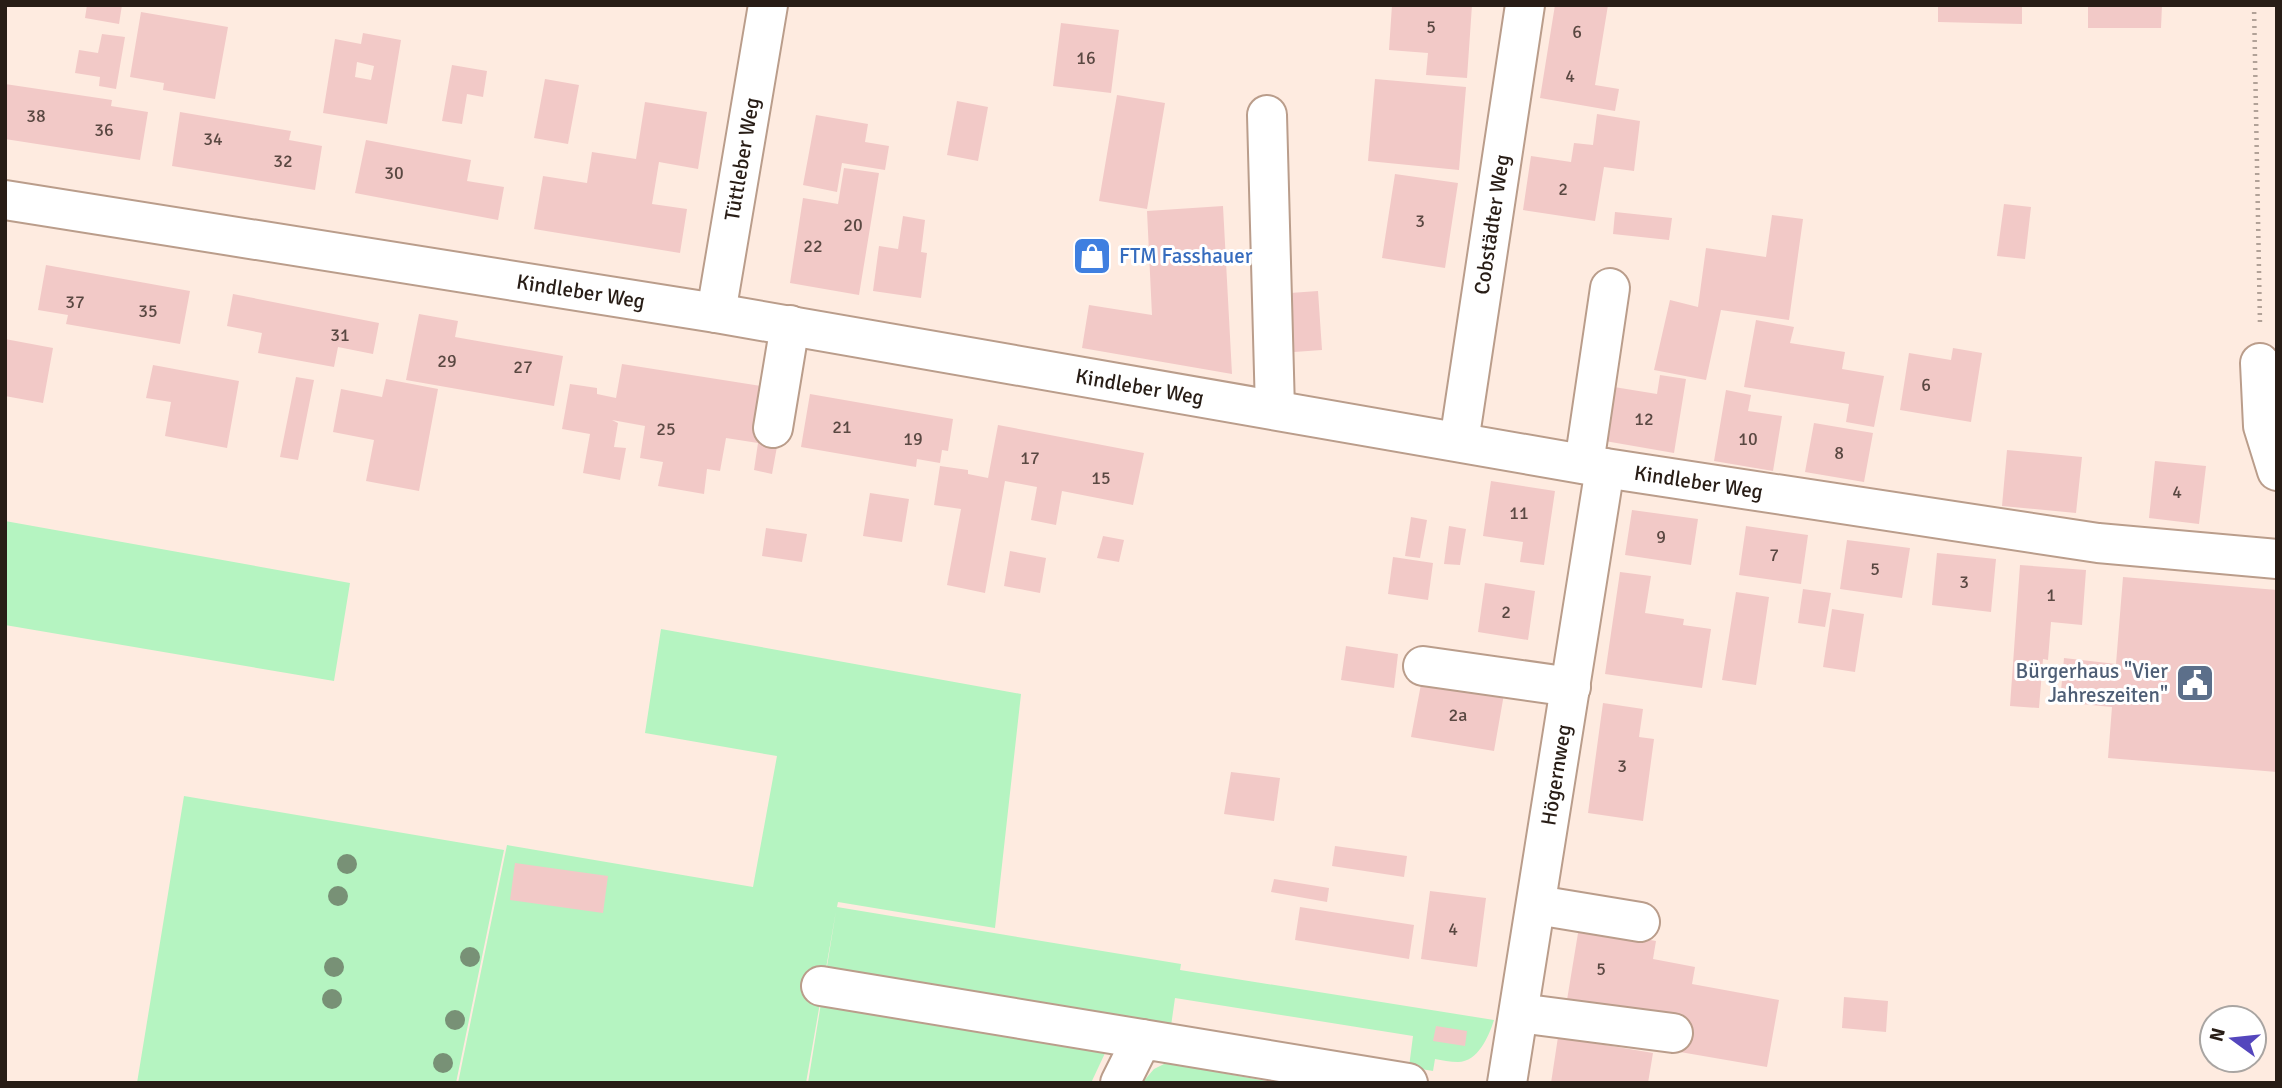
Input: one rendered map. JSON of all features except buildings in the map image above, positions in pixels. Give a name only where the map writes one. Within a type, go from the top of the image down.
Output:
[{"type":"street","name":"Tüttleber Weg","points":[[716,313],[768,5]]},
{"type":"street","name":"Cobstädter Weg","points":[[1459,442],[1525,5]]},
{"type":"street","points":[[1267,115],[1275,410]]},
{"type":"street","name":"Kindleber Weg","points":[[5,200],[790,325],[1594,466],[2098,543],[2277,559]]},
{"type":"street","name":"Högernweg","points":[[1507,1083],[1571,687],[1610,288]]},
{"type":"street","points":[[773,428],[790,325]]},
{"type":"street","points":[[2260,363],[2263,426],[2277,471]]},
{"type":"street","points":[[1423,666],[1571,687]]},
{"type":"street","points":[[1537,905],[1640,922]]},
{"type":"street","points":[[821,986],[1389,1081]]},
{"type":"street","points":[[1519,1013],[1673,1033]]},
{"type":"street","points":[[1119,1083],[1142,1039]]},
{"type":"path","points":[[2254,5],[2260,363]]},
{"type":"green space","points":[[5,521],[350,583],[334,681],[5,625]]},
{"type":"green space","points":[[661,629],[1021,694],[995,928],[838,902],[837,907],[1181,964],[1180,970],[1494,1020],[1486,1040],[1477,1053],[1465,1061],[1435,1059],[1433,1071],[1409,1067],[1413,1036],[1175,998],[1171,1026],[1121,1019],[1091,1083],[808,1083],[836,911],[806,1083],[458,1083],[507,845],[753,887],[777,756],[645,733]]},
{"type":"green space","points":[[184,796],[504,850],[456,1083],[137,1083]]},
{"type":"green space","points":[[1166,1063],[1278,1083],[1142,1083],[1154,1069]]},
{"type":"place","name":"FTM Fasshauer","points":[[1092,256]]},
{"type":"place","name":"Bürgerhaus \"Vier Jahreszeiten\"","points":[[2195,683]]}]
